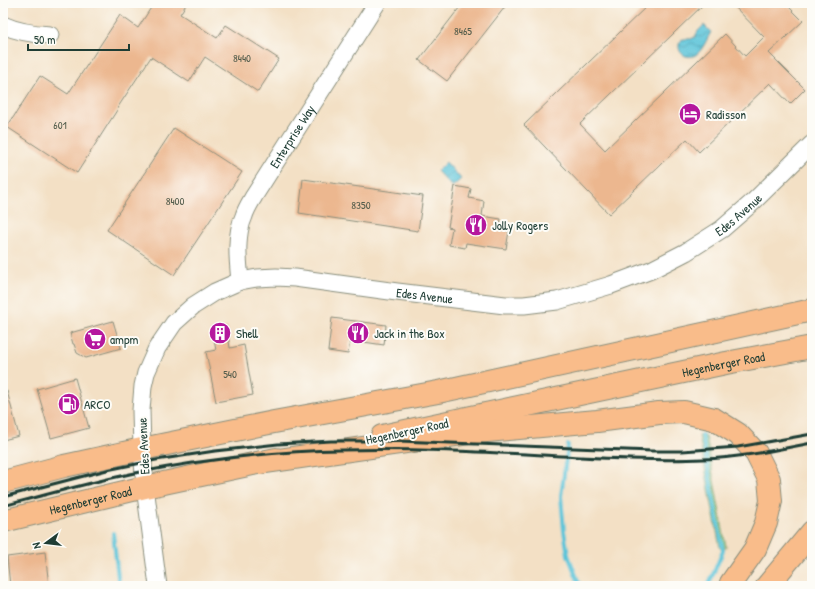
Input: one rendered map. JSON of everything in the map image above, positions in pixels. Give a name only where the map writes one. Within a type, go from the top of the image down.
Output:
[{"type":"main road","points":[[3,482],[64,466],[142,449],[274,422],[438,392],[812,310]]},
{"type":"main road","name":"Hegenberger Road","points":[[3,521],[145,487],[726,363],[812,347]]},
{"type":"main road","points":[[258,463],[476,432],[597,421],[659,413],[684,412],[714,419],[738,434],[756,453],[768,479],[771,501],[766,523],[755,549],[730,586]]},
{"type":"main road","points":[[767,586],[812,532]]},
{"type":"street","name":"Enterprise Way","points":[[240,281],[238,237],[243,217],[254,196],[377,3]]},
{"type":"street","points":[[3,25],[15,30],[33,34],[50,35]]},
{"type":"street","name":"Edes Avenue","points":[[158,586],[145,487],[142,449],[141,410],[143,386],[146,373],[157,348],[174,323],[193,306],[214,292],[240,281],[276,277],[295,278],[505,305],[557,301],[611,285],[651,270],[686,252],[722,228],[743,211],[812,144]]},
{"type":"green space","points":[[699,436],[706,436],[726,547],[723,551],[720,548]]},
{"type":"water","points":[[704,25],[711,32],[705,44],[694,56],[685,56],[682,54],[679,49],[681,40],[695,37]]},
{"type":"water","points":[[446,162],[461,179],[452,187],[437,171]]},
{"type":"building","points":[[154,3],[187,3],[180,14],[217,38],[226,25],[279,59],[258,92],[205,57],[189,82],[151,57],[77,173],[7,127],[40,76],[68,94],[120,15],[138,28]]},
{"type":"building","points":[[463,3],[508,3],[447,81],[419,60]]},
{"type":"building","name":"Radisson","points":[[650,3],[705,3],[580,124],[605,150],[725,34],[745,56],[764,37],[731,3],[785,3],[803,21],[769,53],[805,89],[790,104],[770,83],[699,152],[687,139],[609,214],[524,125]]},
{"type":"building","points":[[174,128],[242,172],[174,275],[107,230]]},
{"type":"building","points":[[303,179],[423,196],[418,231],[299,213]]},
{"type":"building","points":[[455,186],[471,189],[469,198],[484,201],[482,216],[501,219],[499,230],[509,231],[506,249],[466,243],[465,248],[449,245],[452,228],[448,227]]},
{"type":"building","name":"Jack in the Box","points":[[332,318],[386,325],[384,345],[350,340],[348,354],[328,351]]},
{"type":"building","name":"ampm","points":[[113,321],[121,348],[86,358],[77,353],[70,333]]},
{"type":"building","points":[[227,327],[230,348],[244,345],[253,395],[216,402],[206,352],[216,350],[212,330]]},
{"type":"building","points":[[75,378],[89,428],[51,438],[37,389]]},
{"type":"building","points":[[3,391],[7,391],[19,436],[3,440]]},
{"type":"building","points":[[45,552],[49,586],[10,586],[7,557]]},
{"type":"waterway","points":[[702,435],[723,551],[708,586]]},
{"type":"waterway","points":[[568,445],[561,496],[568,555],[580,586]]},
{"type":"waterway","points":[[113,533],[119,586]]},
{"type":"railway","points":[[3,497],[107,470],[156,460],[215,451],[278,444],[331,441],[398,441],[682,451],[738,447],[812,434]]},
{"type":"railway","points":[[3,506],[130,474],[262,454],[342,450],[401,450],[688,460],[744,455],[812,443]]},
{"type":"place","name":"Radisson","points":[[690,114]]},
{"type":"place","name":"Jolly Rogers","points":[[476,225]]},
{"type":"place","name":"Shell","points":[[220,333]]},
{"type":"place","name":"Jack in the Box","points":[[358,333]]},
{"type":"place","name":"ampm","points":[[95,339]]},
{"type":"place","name":"ARCO","points":[[69,404]]}]
